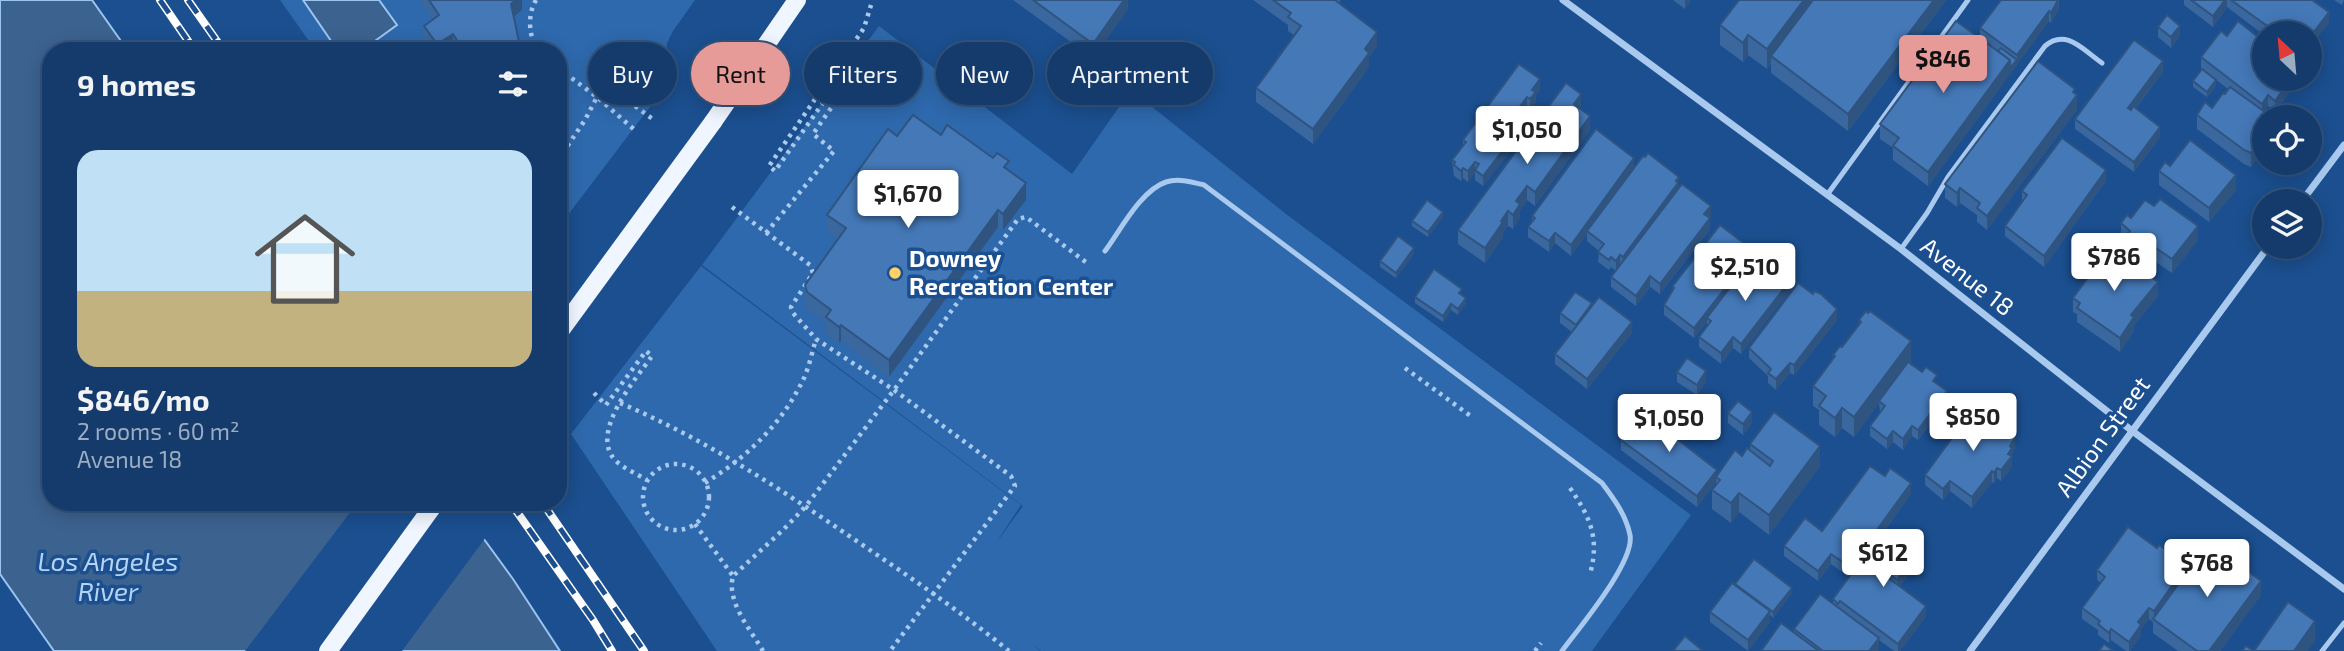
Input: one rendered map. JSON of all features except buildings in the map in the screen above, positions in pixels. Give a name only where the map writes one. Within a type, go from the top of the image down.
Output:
[{"type":"main road","points":[[567,322],[713,122],[797,0]]},
{"type":"main road","points":[[328,651],[429,511]]},
{"type":"street","name":"Avenue 18","points":[[1564,0],[1901,249],[2132,430],[2344,589]]},
{"type":"street","points":[[2311,189],[2344,145]]},
{"type":"street","name":"Albion Street","points":[[1970,651],[2259,259]]},
{"type":"lane","points":[[1827,195],[1968,0]]},
{"type":"lane","points":[[1901,249],[1948,177],[2045,46],[2060,37],[2067,39],[2102,63]]},
{"type":"lane","points":[[1105,251],[1147,193],[1166,182],[1184,180],[1204,185],[1602,483],[1618,504],[1630,538],[1623,565],[1562,651]]},
{"type":"lane","points":[[2322,651],[2344,623]]},
{"type":"path","points":[[532,42],[530,10],[536,0]]},
{"type":"path","points":[[766,233],[834,151],[813,134],[847,85],[839,80],[775,171],[769,166],[863,28],[870,5]]},
{"type":"path","points":[[567,75],[588,90]]},
{"type":"path","points":[[567,147],[593,105]]},
{"type":"path","points":[[606,105],[637,132]]},
{"type":"path","points":[[634,105],[654,120]]},
{"type":"path","points":[[732,208],[810,265],[813,273],[791,307],[793,313],[816,338],[894,390],[1011,476],[1015,486],[890,651]]},
{"type":"path","points":[[763,651],[734,601],[730,587],[733,576],[806,506],[1018,219],[1026,217],[1087,264],[1098,261],[1105,251]]},
{"type":"path","points":[[705,482],[760,442],[782,416],[804,379],[816,338]]},
{"type":"path","points":[[594,393],[606,405],[646,351],[653,356],[620,403],[608,425],[606,440],[610,453],[617,462],[647,480]]},
{"type":"path","points":[[1405,368],[1482,424]]},
{"type":"path","points":[[620,403],[736,462],[806,506],[933,593],[1009,651]]},
{"type":"path","points":[[682,465],[699,474],[705,482],[709,500],[702,517],[685,529],[662,528],[653,522],[643,502],[647,480],[662,467],[682,465]]},
{"type":"path","points":[[1570,488],[1585,509],[1594,536],[1595,555],[1588,581]]},
{"type":"path","points":[[695,524],[733,576]]},
{"type":"path","points":[[1535,651],[1543,641]]},
{"type":"shaded area","points":[[280,0],[695,0],[668,42],[588,42],[588,105],[651,105],[567,216],[567,42],[310,42]]},
{"type":"shaded area","name":"Downey Recreation Center","points":[[879,26],[900,42],[867,42]]},
{"type":"shaded area","name":"Downey Recreation Center","points":[[922,59],[936,70],[936,105],[982,105],[1072,174],[1120,105],[1150,105],[1286,214],[1691,515],[1592,651],[1041,651],[1032,644],[1040,651],[717,651],[571,434],[701,266],[1021,505],[996,543],[1023,506],[702,265],[820,105],[922,105]]},
{"type":"water","name":"Los Angeles River","points":[[0,0],[92,0],[122,42],[42,42],[42,511],[464,511],[513,579],[560,651],[54,651],[0,574]]},
{"type":"water","points":[[303,0],[379,0],[397,25],[373,42],[332,42]]},
{"type":"pier","points":[[351,511],[467,511],[486,537],[402,651],[245,651]]},
{"type":"railway","points":[[160,0],[189,42]]},
{"type":"railway","points":[[188,0],[218,42]]},
{"type":"railway","points":[[516,511],[612,651]]},
{"type":"railway","points":[[548,511],[644,651]]},
{"type":"place","name":"Downey Recreation Center","points":[[895,273]]}]
